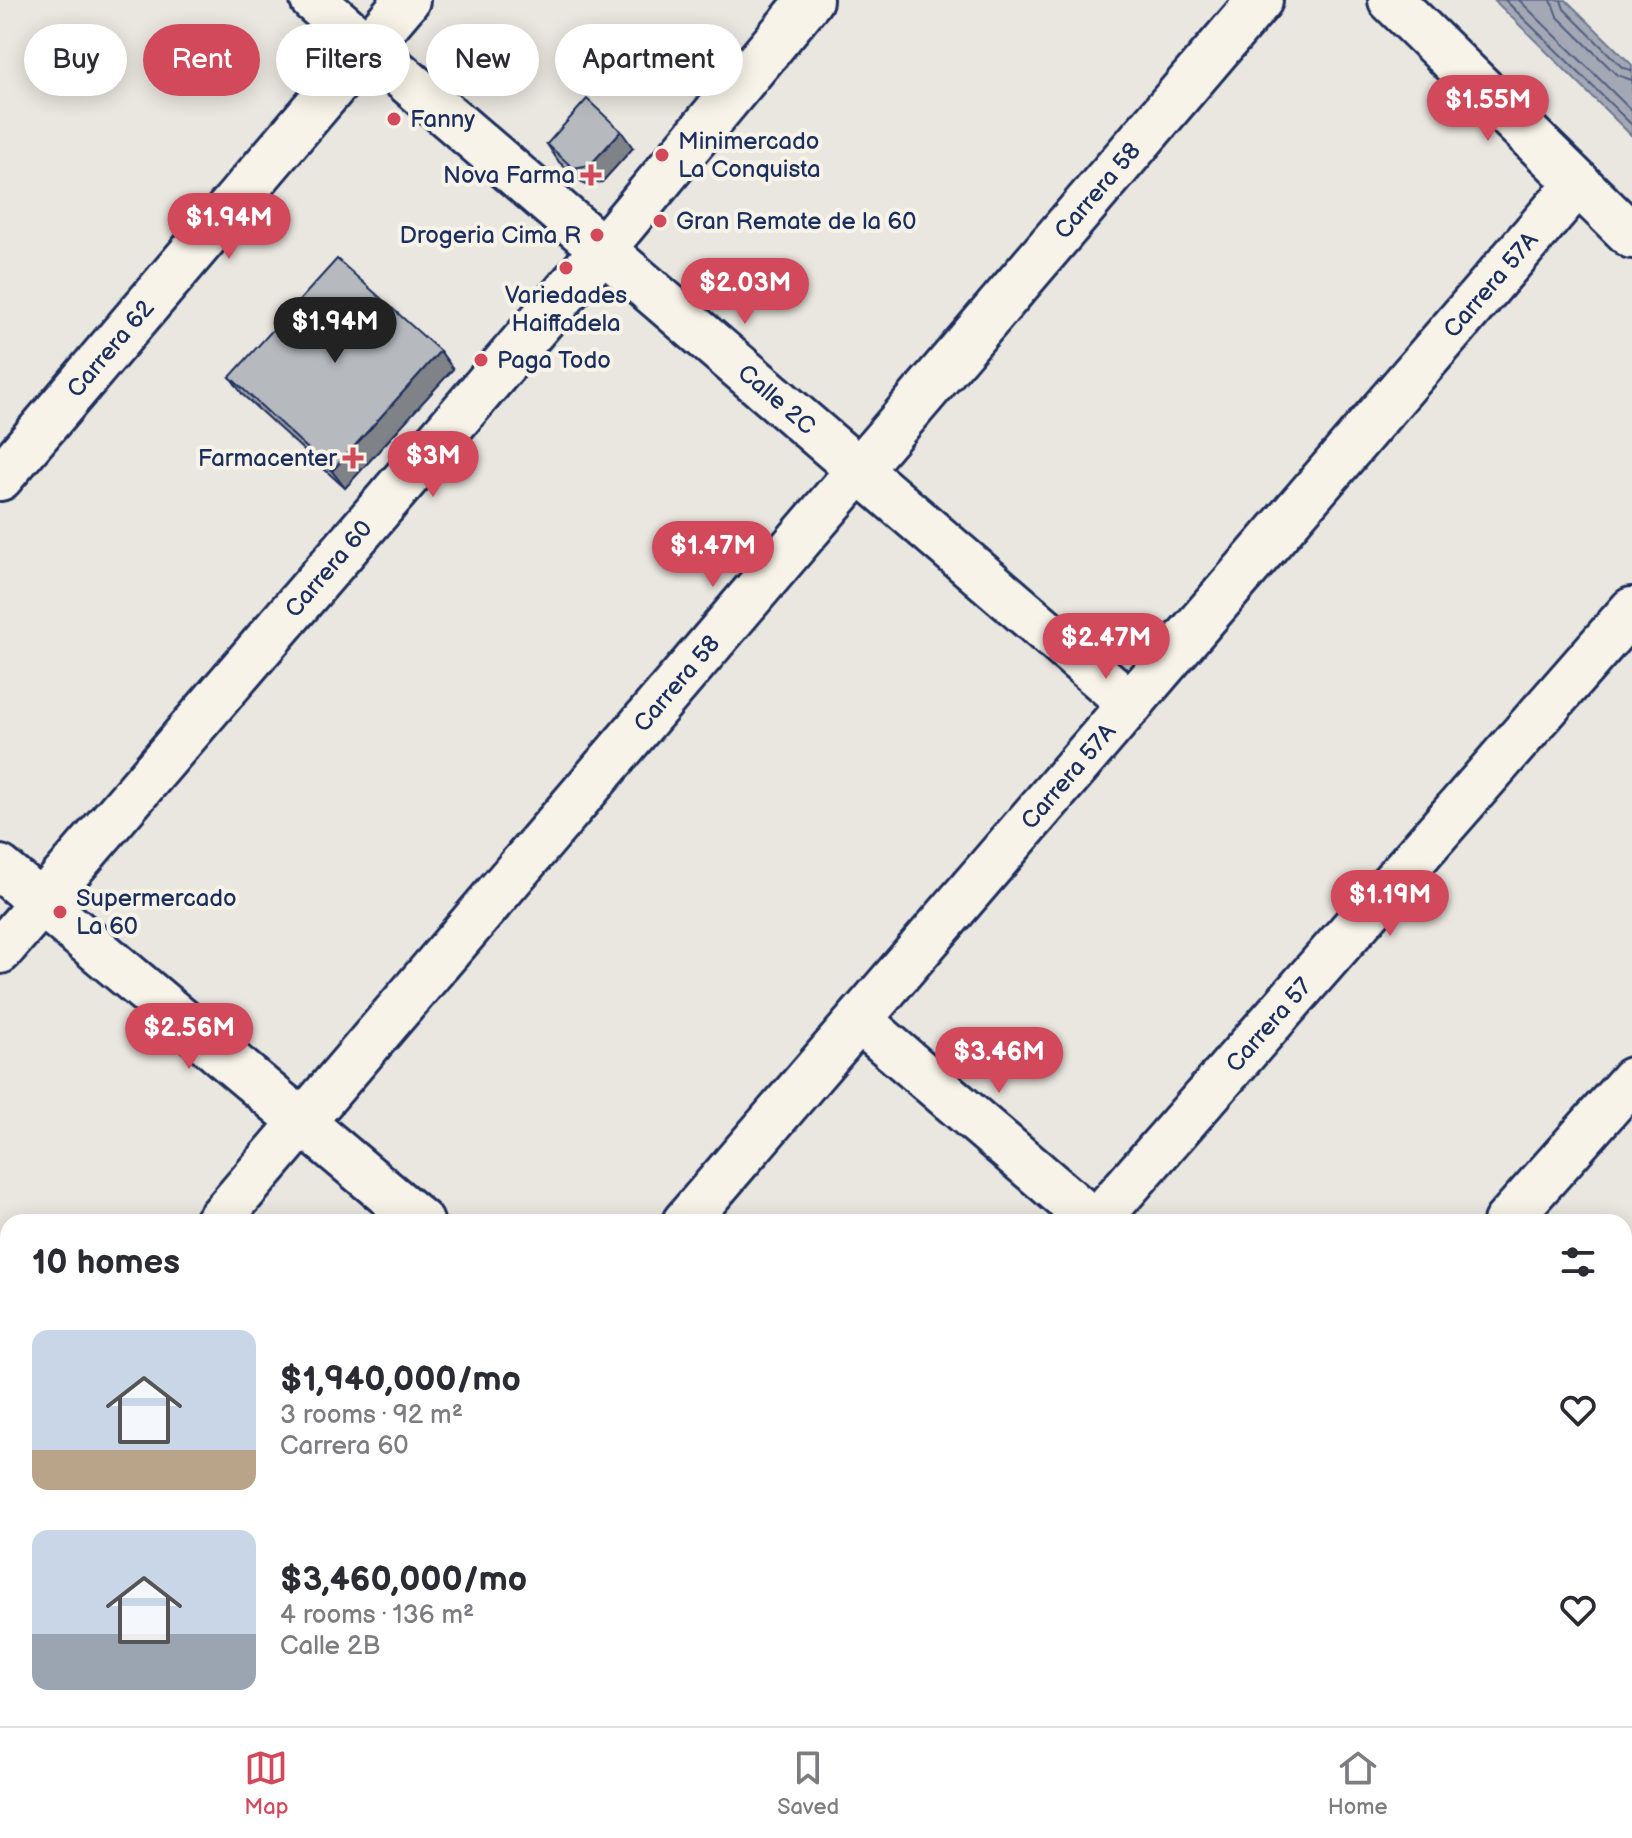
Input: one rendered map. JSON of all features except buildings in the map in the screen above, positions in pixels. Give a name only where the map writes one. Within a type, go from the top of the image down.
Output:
[{"type":"street","name":"Calle 2C","points":[[313,0],[341,24]]},
{"type":"street","name":"Carrera 62","points":[[386,24],[407,0]]},
{"type":"street","name":"Carrera 60","points":[[0,951],[603,249],[810,0]]},
{"type":"street","name":"Carrera 58","points":[[224,1214],[1260,0]]},
{"type":"street","points":[[1391,0],[1632,236]]},
{"type":"street","name":"Calle 2C","points":[[410,83],[1131,704]]},
{"type":"street","name":"Carrera 62","points":[[0,478],[325,96]]},
{"type":"street","name":"Carrera 57A","points":[[692,1214],[1578,183]]},
{"type":"street","name":"Carrera 57","points":[[1102,1214],[1632,610]]},
{"type":"street","points":[[0,868],[412,1214]]},
{"type":"street","points":[[859,1020],[1086,1214]]},
{"type":"street","points":[[1513,1214],[1632,1080]]},
{"type":"water","points":[[1494,0],[1566,0],[1632,65],[1632,136]]},
{"type":"place","name":"Fanny","points":[[394,119]]},
{"type":"place","name":"Minimercado La Conquista","points":[[662,155]]},
{"type":"place","name":"Nova Farma","points":[[591,175]]},
{"type":"place","name":"Gran Remate de la 60","points":[[660,221]]},
{"type":"place","name":"Drogeria Cima R","points":[[597,235]]},
{"type":"place","name":"Variedades Haiffadela","points":[[566,268]]},
{"type":"place","name":"Paga Todo","points":[[481,360]]},
{"type":"place","name":"Farmacenter","points":[[353,458]]},
{"type":"place","name":"Supermercado La 60","points":[[60,912]]}]
